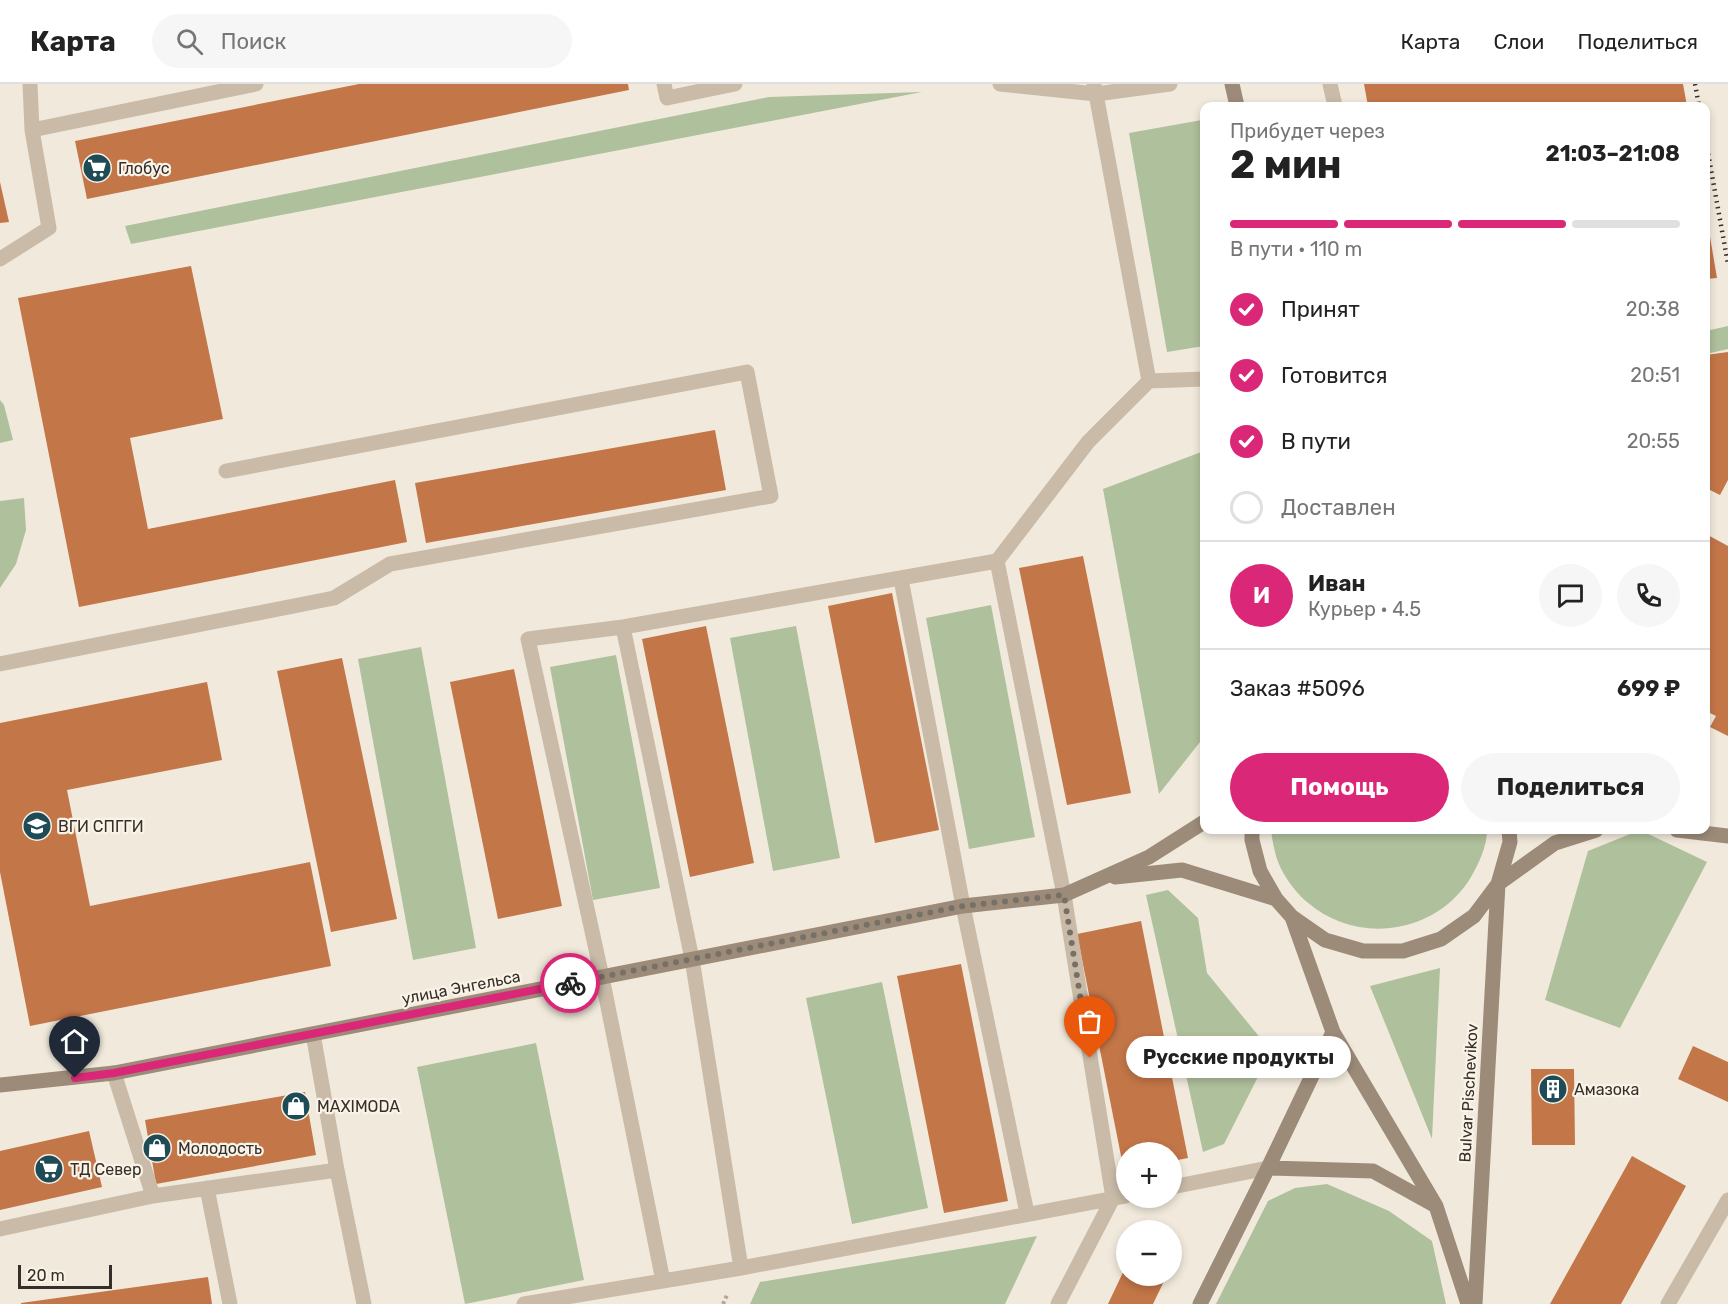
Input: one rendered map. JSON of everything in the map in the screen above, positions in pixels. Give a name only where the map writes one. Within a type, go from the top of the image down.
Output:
[{"type":"main road","points":[[1232,84],[1236,102]]},
{"type":"main road","name":"улица Энгельса","points":[[3,1082],[114,1073],[963,906],[1064,895],[1149,857],[1200,825]]},
{"type":"main road","points":[[1710,826],[1728,835]]},
{"type":"main road","points":[[1710,833],[1728,835]]},
{"type":"main road","name":"Bulvar Pischevikov","points":[[1252,834],[1260,871],[1276,899],[1292,917],[1324,940],[1363,951],[1402,951],[1441,939],[1474,916],[1498,884]]},
{"type":"main road","name":"Bulvar Pischevikov","points":[[1475,1304],[1498,884],[1510,842],[1509,834]]},
{"type":"main road","points":[[1498,884],[1555,843],[1583,834]]},
{"type":"main road","name":"улица Энгельса","points":[[1103,878],[1182,870],[1276,899]]},
{"type":"main road","name":"Bulvar Pischevikov","points":[[1292,917],[1333,1032],[1436,1206]]},
{"type":"main road","points":[[1200,1304],[1333,1032]]},
{"type":"main road","points":[[1268,1168],[1373,1171],[1436,1206],[1468,1304]]},
{"type":"lane","points":[[0,259],[49,228],[32,130],[30,84]]},
{"type":"lane","points":[[32,130],[256,84]]},
{"type":"lane","points":[[664,84],[667,98],[735,84]]},
{"type":"lane","points":[[1000,84],[1095,89],[1170,84]]},
{"type":"lane","points":[[1330,84],[1334,102]]},
{"type":"lane","points":[[1095,89],[1149,381]]},
{"type":"lane","points":[[0,664],[334,598],[390,564],[771,496],[747,372],[225,471]]},
{"type":"lane","points":[[663,1281],[602,977],[528,639],[623,627],[997,561],[1088,442],[1149,381],[1200,379]]},
{"type":"lane","points":[[997,561],[1064,895],[1116,1175]]},
{"type":"lane","points":[[901,579],[963,906],[1027,1214]]},
{"type":"lane","points":[[623,627],[692,959],[741,1268]]},
{"type":"lane","points":[[313,1034],[364,1304]]},
{"type":"lane","points":[[114,1073],[153,1196]]},
{"type":"lane","points":[[1182,1185],[1268,1168]]},
{"type":"lane","points":[[0,1229],[153,1196],[337,1170]]},
{"type":"lane","points":[[207,1188],[230,1304]]},
{"type":"lane","points":[[524,1304],[741,1268],[1116,1198]]},
{"type":"lane","points":[[1668,1304],[1728,1200]]},
{"type":"lane","points":[[1058,1304],[1116,1204]]},
{"type":"green space","points":[[922,92],[131,244],[125,226],[769,97]]},
{"type":"green space","points":[[1200,120],[1200,347],[1167,352],[1129,133]]},
{"type":"green space","points":[[1728,326],[1728,349],[1710,353],[1710,330]]},
{"type":"green space","points":[[0,400],[4,405],[13,440],[0,443]]},
{"type":"green space","points":[[1200,453],[1200,742],[1159,794],[1103,489]]},
{"type":"green space","points":[[24,498],[26,530],[16,564],[0,588],[0,501]]},
{"type":"green space","points":[[991,605],[1035,837],[969,849],[926,618]]},
{"type":"green space","points":[[796,626],[840,858],[773,871],[730,638]]},
{"type":"green space","points":[[421,647],[476,948],[413,960],[358,659]]},
{"type":"green space","points":[[616,655],[660,888],[593,900],[550,667]]},
{"type":"green space","points":[[1272,834],[1487,834],[1480,860],[1471,877],[1456,896],[1438,911],[1417,922],[1395,927],[1372,928],[1349,925],[1327,916],[1307,902],[1292,886],[1280,866]]},
{"type":"green space","points":[[1630,834],[1648,834],[1707,862],[1620,1028],[1545,1000],[1588,851]]},
{"type":"green space","points":[[1168,890],[1198,918],[1207,973],[1271,1051],[1224,1144],[1203,1152],[1146,895]]},
{"type":"green space","points":[[1440,968],[1432,1139],[1370,986]]},
{"type":"green space","points":[[882,982],[928,1208],[852,1224],[806,998]]},
{"type":"green space","points":[[536,1043],[584,1280],[465,1304],[417,1067]]},
{"type":"green space","points":[[1327,1184],[1389,1211],[1432,1241],[1446,1304],[1216,1304],[1268,1201],[1295,1188]]},
{"type":"green space","points":[[1037,1236],[1005,1304],[750,1304],[760,1282]]},
{"type":"building","points":[[359,84],[628,84],[629,90],[87,199],[75,141]]},
{"type":"building","points":[[1364,84],[1683,84],[1686,102],[1367,102]]},
{"type":"building","points":[[0,182],[9,222],[0,223]]},
{"type":"building","points":[[1710,237],[1717,278],[1710,279]]},
{"type":"building","points":[[191,266],[223,419],[130,438],[148,529],[395,480],[407,542],[79,607],[18,298]]},
{"type":"building","points":[[1728,352],[1728,480],[1720,495],[1710,490],[1710,354]]},
{"type":"building","points":[[715,430],[726,490],[426,543],[415,483]]},
{"type":"building","points":[[1710,536],[1728,546],[1728,736],[1710,727],[1716,716],[1710,713]]},
{"type":"building","points":[[1083,556],[1131,793],[1067,805],[1019,568]]},
{"type":"building","points":[[892,593],[939,830],[875,843],[828,606]]},
{"type":"building","points":[[706,626],[754,863],[690,877],[642,639]]},
{"type":"building","points":[[342,658],[397,919],[331,932],[277,671]]},
{"type":"building","points":[[514,669],[562,906],[498,919],[450,682]]},
{"type":"building","name":"ВГИ СПГГИ","points":[[207,682],[222,760],[67,790],[90,906],[310,862],[331,966],[30,1026],[0,872],[0,723]]},
{"type":"building","points":[[1141,921],[1188,1158],[1182,1159],[1182,1142],[1118,1142],[1077,934]]},
{"type":"building","points":[[961,964],[1008,1201],[944,1213],[897,976]]},
{"type":"building","points":[[1693,1046],[1728,1062],[1728,1102],[1678,1079]]},
{"type":"building","name":"Амазока","points":[[1531,1069],[1574,1069],[1575,1145],[1532,1145]]},
{"type":"building","points":[[305,1092],[316,1155],[156,1184],[145,1120]]},
{"type":"building","name":"ТД Север","points":[[89,1131],[102,1187],[0,1210],[0,1151]]},
{"type":"building","points":[[1632,1156],[1686,1186],[1621,1304],[1550,1304]]},
{"type":"building","points":[[208,1277],[212,1304],[21,1304],[21,1303]]},
{"type":"building","points":[[1117,1286],[1162,1286],[1153,1304],[1108,1304]]},
{"type":"railway","points":[[1695,84],[1698,102]]},
{"type":"railway","points":[[1710,164],[1728,264]]},
{"type":"way so far","points":[[570,983],[963,906],[1064,895],[1090,1058]]},
{"type":"place","name":"Глобус","points":[[97,168]]},
{"type":"place","name":"ВГИ СПГГИ","points":[[37,826]]},
{"type":"place","name":"Русские продукты","points":[[1090,1058]]},
{"type":"place","name":"Амазока","points":[[1553,1089]]},
{"type":"place","name":"MAXIMODA","points":[[296,1106]]},
{"type":"place","name":"Молодость","points":[[157,1148]]},
{"type":"place","name":"ТД Север","points":[[49,1169]]},
{"type":"route","points":[[75,1078],[114,1073],[570,983]]}]
